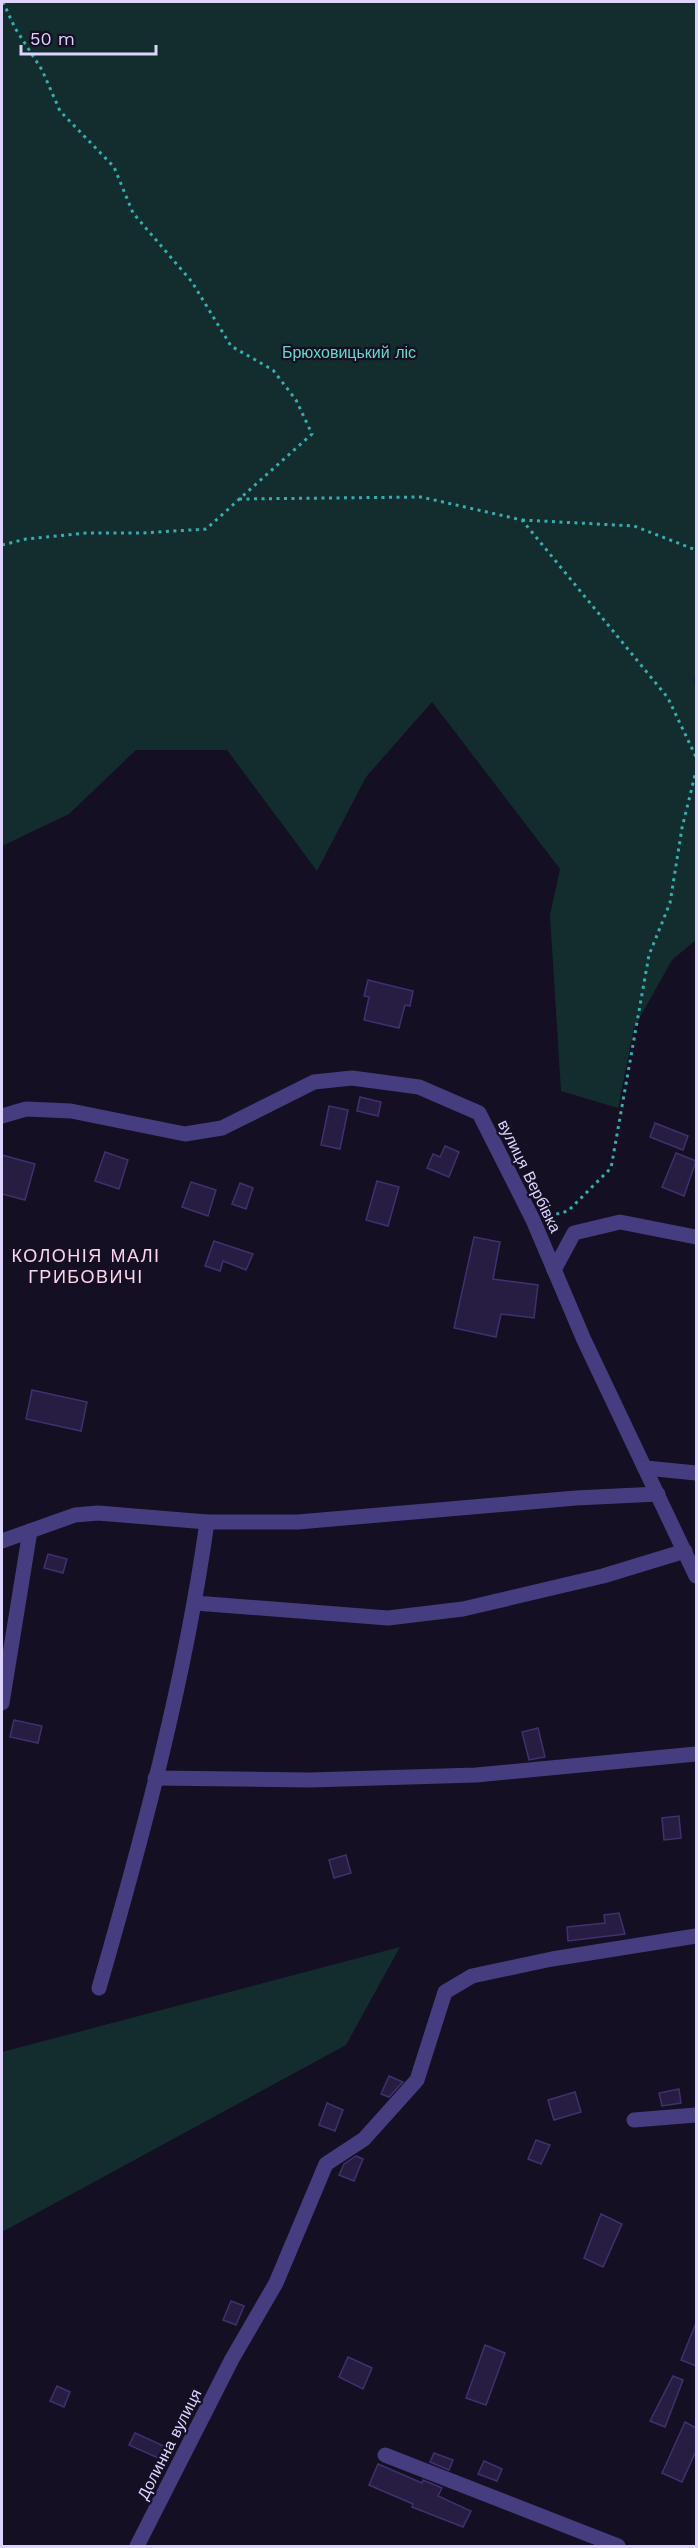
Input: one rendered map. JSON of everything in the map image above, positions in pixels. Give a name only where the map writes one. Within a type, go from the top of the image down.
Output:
[{"type":"street","name":"вулиця Вербівка","points":[[2,1116],[26,1109],[71,1111],[185,1134],[222,1128],[314,1082],[352,1078],[419,1088],[479,1113],[533,1220],[584,1340],[696,1576]]},
{"type":"street","points":[[554,1270],[573,1233],[620,1222],[696,1237]]},
{"type":"street","points":[[646,1468],[696,1473]]},
{"type":"street","points":[[2,1541],[75,1515],[98,1512],[207,1522],[298,1522],[576,1498],[658,1494]]},
{"type":"street","points":[[99,1988],[140,1847],[195,1603],[207,1522]]},
{"type":"street","points":[[2,1703],[4,1674],[30,1531]]},
{"type":"street","points":[[195,1603],[387,1618],[463,1609],[603,1576],[685,1551]]},
{"type":"street","points":[[155,1778],[310,1780],[476,1775],[696,1754]]},
{"type":"street","name":"Долинна вулиця","points":[[137,2547],[232,2358],[276,2283],[327,2164],[364,2139],[417,2080],[445,1992],[472,1976],[552,1959],[696,1936]]},
{"type":"street","points":[[634,2120],[696,2115]]},
{"type":"street","points":[[385,2455],[618,2547]]},
{"type":"path","points":[[2,545],[26,539],[86,533],[142,533],[206,529],[312,434],[296,400],[273,370],[231,346],[192,282],[133,213],[114,167],[60,111],[42,70],[15,28],[3,2]]},
{"type":"path","points":[[237,499],[421,498],[522,520],[634,526],[696,550]]},
{"type":"path","points":[[522,520],[669,698],[696,757]]},
{"type":"path","points":[[568,1211],[611,1168],[649,955],[670,903],[682,828],[696,771]]},
{"type":"green space","name":"Брюховицький ліс","points":[[2,2],[696,2],[696,940],[672,960],[634,1028],[618,1108],[561,1091],[550,915],[560,869],[432,702],[366,777],[317,871],[227,750],[136,750],[69,814],[2,846]]},
{"type":"green space","points":[[400,1947],[346,2045],[2,2232],[2,2052]]},
{"type":"building","points":[[368,980],[413,991],[410,1006],[405,1005],[399,1028],[364,1020],[369,997],[364,996]]},
{"type":"building","points":[[360,1097],[381,1102],[378,1116],[357,1111]]},
{"type":"building","points":[[329,1106],[348,1110],[340,1149],[321,1145]]},
{"type":"building","points":[[655,1123],[688,1136],[683,1150],[650,1137]]},
{"type":"building","points":[[445,1146],[459,1152],[449,1177],[427,1168],[433,1154],[440,1157]]},
{"type":"building","points":[[105,1152],[128,1160],[119,1189],[95,1181]]},
{"type":"building","points":[[676,1153],[696,1161],[684,1196],[662,1187]]},
{"type":"building","points":[[2,1155],[35,1164],[25,1200],[2,1194]]},
{"type":"building","points":[[377,1181],[399,1187],[388,1226],[366,1220]]},
{"type":"building","points":[[191,1182],[216,1190],[208,1216],[182,1207]]},
{"type":"building","points":[[240,1183],[253,1188],[246,1209],[232,1204]]},
{"type":"building","points":[[474,1237],[500,1242],[493,1279],[538,1285],[534,1318],[501,1314],[496,1337],[454,1328]]},
{"type":"building","points":[[214,1241],[253,1254],[246,1270],[223,1261],[220,1271],[205,1266]]},
{"type":"building","points":[[32,1390],[87,1402],[81,1431],[26,1419]]},
{"type":"building","points":[[48,1554],[67,1559],[63,1573],[44,1568]]},
{"type":"building","points":[[14,1720],[42,1726],[38,1743],[10,1737]]},
{"type":"building","points":[[538,1728],[545,1757],[529,1760],[522,1732]]},
{"type":"building","points":[[679,1816],[681,1838],[664,1840],[662,1818]]},
{"type":"building","points":[[346,1855],[351,1873],[334,1878],[329,1860]]},
{"type":"building","points":[[619,1913],[625,1934],[568,1941],[567,1927],[605,1923],[604,1915]]},
{"type":"building","points":[[389,2076],[403,2082],[389,2097],[381,2094]]},
{"type":"building","points":[[679,2089],[681,2103],[662,2106],[659,2093]]},
{"type":"building","points":[[575,2092],[581,2112],[554,2120],[548,2100]]},
{"type":"building","points":[[327,2103],[343,2110],[335,2131],[319,2125]]},
{"type":"building","points":[[536,2140],[550,2145],[541,2164],[528,2159]]},
{"type":"building","points":[[356,2156],[363,2159],[354,2181],[339,2175],[344,2164]]},
{"type":"building","points":[[601,2214],[622,2224],[603,2267],[584,2258]]},
{"type":"building","points":[[231,2301],[244,2306],[236,2325],[223,2320]]},
{"type":"building","points":[[696,2323],[696,2366],[681,2360]]},
{"type":"building","points":[[485,2345],[505,2353],[486,2405],[466,2398]]},
{"type":"building","points":[[348,2357],[372,2368],[363,2389],[339,2377]]},
{"type":"building","points":[[673,2376],[683,2380],[665,2427],[650,2421]]},
{"type":"building","points":[[57,2386],[70,2392],[64,2407],[50,2401]]},
{"type":"building","points":[[685,2422],[696,2428],[696,2451],[682,2482],[662,2473]]},
{"type":"building","points":[[135,2433],[173,2450],[167,2462],[129,2445]]},
{"type":"building","points":[[434,2453],[453,2460],[449,2470],[430,2462]]},
{"type":"building","points":[[484,2461],[502,2469],[497,2481],[478,2474]]},
{"type":"building","points":[[378,2464],[422,2483],[423,2480],[442,2488],[438,2496],[471,2511],[463,2527],[412,2507],[413,2504],[369,2485]]},
{"type":"district","name":"КОЛОНІЯ МАЛІ ГРИБОВИЧІ","points":[[86,1266]]}]
